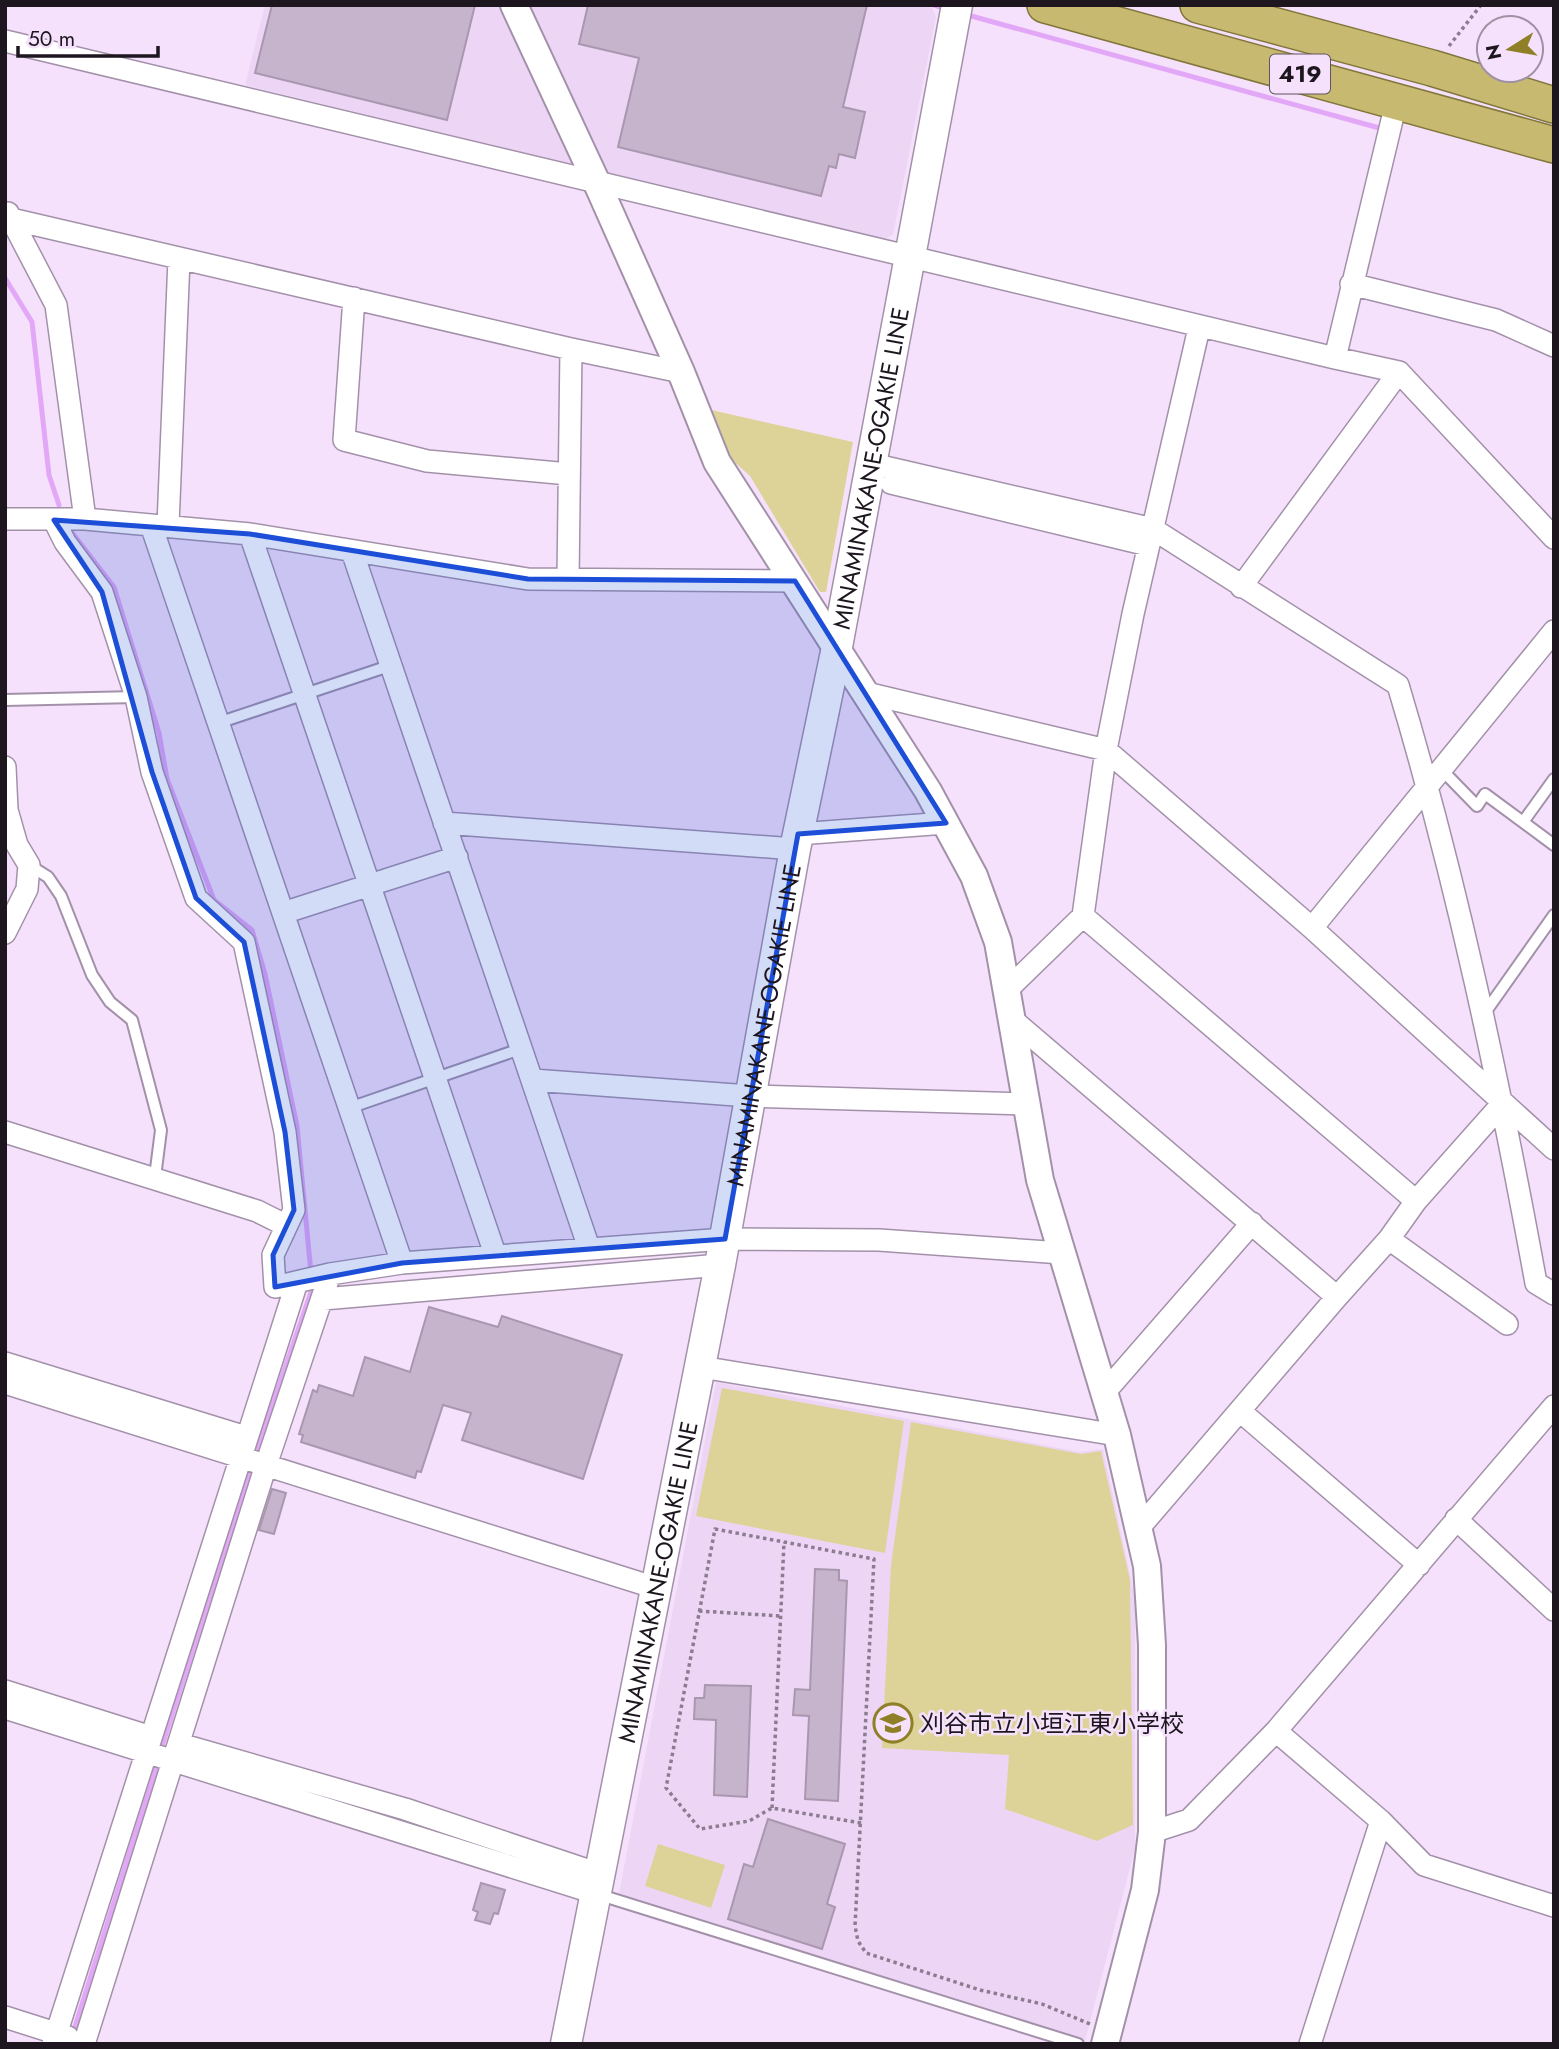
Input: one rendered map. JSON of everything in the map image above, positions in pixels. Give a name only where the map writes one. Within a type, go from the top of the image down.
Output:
[{"type":"highway","name":"419","points":[[1045,5],[1554,145]]},
{"type":"highway","name":"419","points":[[1198,5],[1432,68],[1554,105]]},
{"type":"main road","name":"MINAMINAKANE-OGAKIE LINE","points":[[566,2044],[701,1367],[796,841],[836,652],[957,5]]},
{"type":"street","points":[[514,5],[681,372],[716,462],[795,581],[836,652],[866,693],[946,823],[979,888],[998,942],[1040,1180],[1117,1435],[1147,1566],[1153,1645],[1152,1832],[1145,1890],[1106,2038]]},
{"type":"street","points":[[5,41],[1199,328],[1399,372],[1554,538]]},
{"type":"street","points":[[1335,358],[1392,120]]},
{"type":"street","points":[[8,214],[179,259],[681,372]]},
{"type":"street","points":[[8,214],[56,305],[85,519]]},
{"type":"street","points":[[179,259],[159,525],[218,723],[402,1263]]},
{"type":"street","points":[[1351,284],[1496,320],[1554,346]]},
{"type":"street","points":[[355,298],[344,440],[427,461],[569,474]]},
{"type":"street","points":[[1008,989],[1083,916],[1105,750],[1199,328]]},
{"type":"street","points":[[568,579],[570,349]]},
{"type":"street","points":[[1241,587],[1399,372]]},
{"type":"street","points":[[870,471],[1151,537],[1241,587],[1398,685],[1434,777],[1503,1102],[1536,1283],[1554,1294]]},
{"type":"street","points":[[5,519],[85,519],[250,534],[528,579],[795,581]]},
{"type":"street","points":[[54,520],[65,542],[102,592],[136,697],[152,772],[196,898],[244,942],[285,1132],[294,1210],[273,1255],[275,1287],[327,1275],[402,1263],[495,1254],[589,1248],[723,1252]]},
{"type":"street","points":[[250,534],[306,692],[495,1254]]},
{"type":"street","points":[[352,551],[589,1248]]},
{"type":"street","points":[[1312,928],[1554,631]]},
{"type":"street","points":[[866,693],[1105,750],[1312,928],[1554,1149]]},
{"type":"street","points":[[5,770],[7,810],[17,845],[29,865],[27,889],[5,933]]},
{"type":"street","points":[[444,823],[796,841],[946,823]]},
{"type":"street","points":[[283,913],[457,856]]},
{"type":"street","points":[[1083,916],[1416,1201]]},
{"type":"street","points":[[1014,1021],[1337,1297]]},
{"type":"street","points":[[533,1080],[749,1096],[1027,1104]]},
{"type":"street","points":[[1139,1528],[1389,1239],[1416,1201],[1503,1102]]},
{"type":"street","points":[[5,1132],[155,1177],[257,1211],[285,1225]]},
{"type":"street","points":[[1104,1393],[1252,1223]]},
{"type":"street","points":[[1389,1239],[1507,1324]]},
{"type":"street","points":[[323,1299],[723,1252],[879,1240],[1062,1252]]},
{"type":"street","points":[[5,2017],[56,2037],[85,2043],[265,1465],[323,1299],[327,1275]]},
{"type":"street","points":[[56,2037],[298,1282]]},
{"type":"street","points":[[5,1363],[242,1451],[265,1465],[656,1588]]},
{"type":"street","points":[[701,1367],[1117,1435]]},
{"type":"street","points":[[5,1383],[242,1451]]},
{"type":"street","points":[[1152,1832],[1189,1820],[1276,1731],[1554,1406]]},
{"type":"street","points":[[1240,1411],[1419,1565]]},
{"type":"street","points":[[1456,1519],[1554,1610]]},
{"type":"street","points":[[5,1691],[149,1746]]},
{"type":"street","points":[[5,1707],[149,1746],[597,1883]]},
{"type":"street","points":[[1276,1731],[1381,1821],[1424,1865],[1554,1906]]},
{"type":"street","points":[[1310,2044],[1381,1821]]},
{"type":"lane","points":[[218,723],[392,665]]},
{"type":"lane","points":[[5,700],[136,697]]},
{"type":"lane","points":[[1434,777],[1477,807],[1485,794],[1554,845]]},
{"type":"lane","points":[[1522,822],[1554,779]]},
{"type":"lane","points":[[29,865],[48,877],[61,896],[92,975],[110,1002],[132,1020],[161,1130],[155,1177]]},
{"type":"lane","points":[[1484,1014],[1554,915]]},
{"type":"lane","points":[[349,1108],[523,1048]]},
{"type":"lane","points":[[597,1883],[1078,2044]]},
{"type":"path","points":[[861,1823],[772,1808],[750,1821],[700,1829],[666,1788],[715,1529],[874,1559],[861,1823],[855,1926],[858,1941],[866,1953],[980,1990],[1042,2004],[1106,2038]]},
{"type":"path","points":[[772,1808],[784,1542]]},
{"type":"path","points":[[699,1611],[781,1616]]},
{"type":"highlighted area","points":[[54,520],[250,534],[528,579],[795,581],[946,823],[798,834],[725,1239],[402,1263],[275,1287],[273,1255],[294,1210],[285,1132],[244,942],[196,898],[152,772],[102,592]]},
{"type":"shaded area","points":[[265,5],[931,5],[936,17],[893,235],[883,240],[245,85]]},
{"type":"shaded area","points":[[707,409],[853,442],[826,592],[820,592],[750,476],[729,457]]},
{"type":"shaded area","name":"刈谷市立小垣江東小学校","points":[[716,1382],[1080,1452],[1103,1449],[1135,1598],[1135,1848],[1085,2041],[619,1894]]},
{"type":"shaded area","points":[[722,1388],[904,1421],[885,1553],[696,1516]]},
{"type":"shaded area","points":[[911,1422],[1081,1454],[1101,1451],[1130,1580],[1133,1825],[1097,1841],[1005,1809],[1009,1755],[882,1748],[891,1565]]},
{"type":"shaded area","points":[[658,1844],[725,1865],[711,1908],[645,1886]]},
{"type":"building","points":[[272,5],[475,5],[447,120],[255,73]]},
{"type":"building","points":[[588,5],[867,5],[843,107],[865,112],[855,158],[839,154],[836,168],[829,166],[821,196],[618,147],[639,58],[579,44]]},
{"type":"building","points":[[429,1307],[498,1327],[502,1316],[622,1355],[583,1479],[462,1440],[471,1413],[443,1405],[421,1472],[417,1471],[415,1478],[301,1442],[303,1435],[299,1434],[313,1390],[317,1392],[319,1385],[353,1396],[365,1357],[410,1372]]},
{"type":"building","points":[[272,1489],[286,1493],[274,1534],[259,1530]]},
{"type":"building","points":[[815,1569],[839,1570],[839,1580],[847,1581],[838,1801],[805,1799],[809,1716],[793,1715],[795,1689],[810,1690]]},
{"type":"building","points":[[705,1685],[751,1686],[747,1797],[714,1795],[716,1720],[694,1719],[695,1698],[704,1698]]},
{"type":"building","points":[[768,1819],[845,1844],[827,1904],[835,1907],[822,1949],[728,1919],[744,1864],[753,1867]]},
{"type":"building","points":[[481,1883],[505,1890],[498,1914],[494,1913],[490,1924],[475,1920],[478,1912],[473,1910]]},
{"type":"waterway","points":[[934,5],[948,9]]},
{"type":"waterway","points":[[964,14],[1383,129]]},
{"type":"waterway","points":[[5,278],[32,322],[49,475],[59,505]]},
{"type":"waterway","points":[[70,530],[114,587],[159,733],[167,779],[214,900],[252,930],[265,974],[297,1126],[311,1273]]},
{"type":"waterway","points":[[255,1456],[312,1289],[311,1283]]},
{"type":"waterway","points":[[160,1752],[252,1465]]},
{"type":"waterway","points":[[73,2033],[158,1762]]},
{"type":"place","name":"刈谷市立小垣江東小学校","points":[[893,1723]]}]
